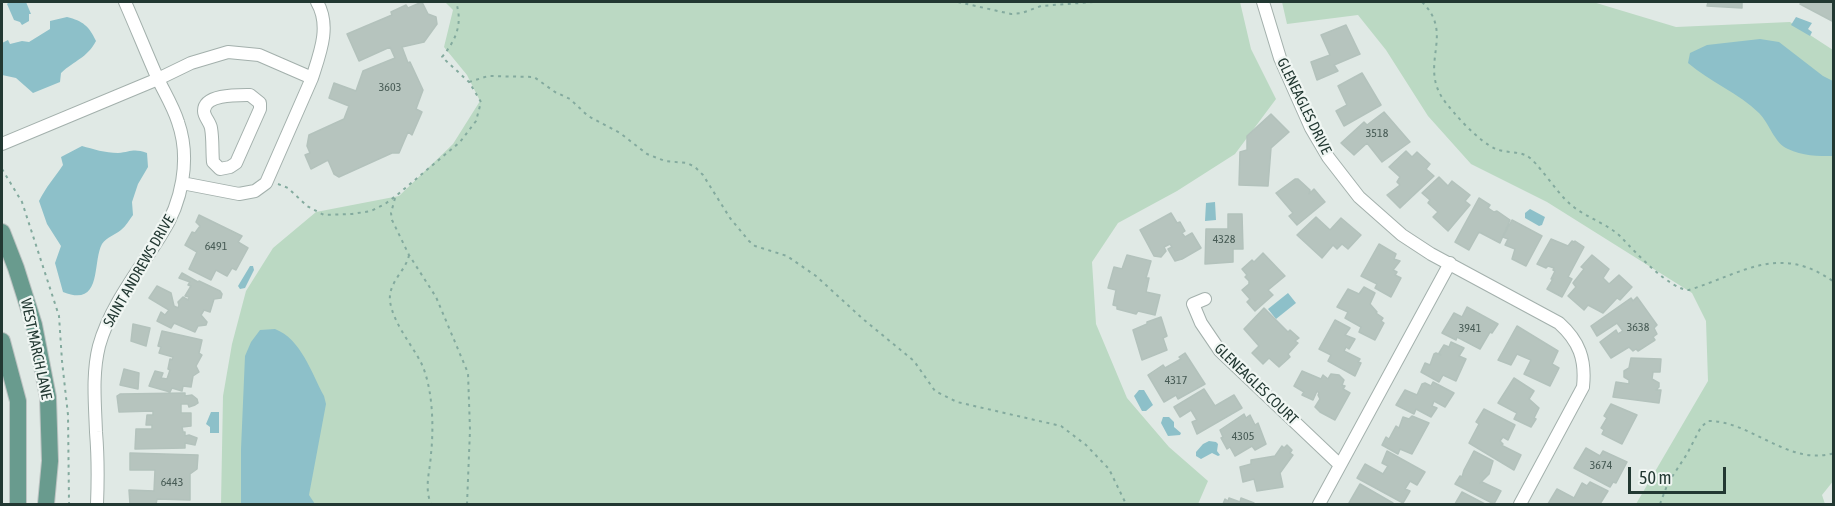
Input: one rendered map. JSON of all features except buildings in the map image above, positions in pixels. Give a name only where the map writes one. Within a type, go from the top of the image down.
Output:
[{"type":"main road","name":"WEST MARCH LANE","points":[[2,232],[34,325],[48,397],[50,461],[46,504]]},
{"type":"main road","name":"WEST MARCH LANE","points":[[2,341],[18,401],[18,504]]},
{"type":"street","name":"SAINT ANDREWS DRIVE","points":[[97,504],[94,392],[99,347],[117,305],[164,230],[176,206],[182,183],[184,161],[180,125],[158,79],[128,2]]},
{"type":"street","points":[[182,183],[239,194],[255,191],[266,183],[312,78],[323,43],[324,22],[316,2]]},
{"type":"street","name":"GLENEAGLES DRIVE","points":[[1263,2],[1280,58],[1311,128],[1328,158],[1359,197],[1380,218],[1402,235],[1559,323],[1571,333],[1578,345],[1583,358],[1584,380],[1577,400],[1520,504]]},
{"type":"street","points":[[2,144],[191,63],[228,52],[259,55],[312,78]]},
{"type":"street","points":[[250,95],[260,103],[260,109],[236,163],[220,169],[213,162],[211,128],[204,114],[204,107],[207,102],[221,96],[250,95]]},
{"type":"street","points":[[216,190],[220,169]]},
{"type":"street","points":[[1318,504],[1450,263]]},
{"type":"street","name":"GLENEAGLES COURT","points":[[1205,299],[1193,304],[1201,323],[1220,351],[1340,465]]},
{"type":"path","points":[[268,180],[288,188],[307,206],[324,215],[371,211],[397,195],[460,142],[476,121],[481,102],[469,82],[442,57],[451,46],[459,24],[460,18],[456,2]]},
{"type":"path","points":[[958,2],[1011,14],[1022,13],[1041,6],[1093,2]]},
{"type":"path","points":[[1105,2],[1141,2]]},
{"type":"path","points":[[1422,2],[1431,12],[1438,33],[1433,65],[1436,87],[1454,112],[1470,129],[1494,148],[1521,153],[1531,159],[1568,203],[1613,230],[1636,254],[1672,282],[1689,290],[1755,267],[1777,262],[1801,264],[1833,282]]},
{"type":"path","points":[[469,82],[488,75],[534,77],[555,92],[570,99],[588,116],[620,133],[647,154],[657,159],[687,163],[695,167],[704,175],[730,218],[749,242],[787,256],[816,276],[863,320],[914,360],[935,391],[957,402],[1061,426],[1086,445],[1109,469],[1126,504]]},
{"type":"path","points":[[397,195],[392,205],[392,219],[409,255],[436,297],[468,373],[470,430],[467,504]]},
{"type":"path","points":[[409,255],[405,266],[395,280],[390,300],[401,329],[420,361],[429,393],[432,409],[431,455],[427,489],[430,504]]},
{"type":"path","points":[[1660,504],[1668,483],[1688,454],[1701,427],[1708,421],[1723,423],[1797,453],[1824,456],[1833,453]]},
{"type":"green space","points":[[445,2],[1240,2],[1251,49],[1276,99],[1235,154],[1177,191],[1118,223],[1092,262],[1096,324],[1127,398],[1169,447],[1208,481],[1198,504],[221,504],[223,396],[232,344],[246,291],[273,248],[316,212],[399,196],[453,144],[480,101],[467,75],[444,47],[453,10]]},
{"type":"green space","points":[[1282,2],[1593,2],[1676,27],[1790,22],[1833,50],[1834,480],[1822,495],[1825,504],[1636,504],[1708,381],[1706,321],[1692,293],[1547,202],[1471,164],[1428,116],[1386,50],[1358,15],[1287,24]]},
{"type":"water","points":[[26,2],[31,14],[29,14],[29,21],[22,25],[14,20],[7,4]]},
{"type":"water","points":[[67,17],[85,25],[96,41],[85,55],[61,73],[60,82],[33,93],[16,78],[2,75],[2,43],[8,40],[10,44],[29,42],[50,29],[50,21]]},
{"type":"water","points":[[1796,17],[1812,23],[1808,29],[1812,32],[1810,36],[1791,25]]},
{"type":"water","points":[[1760,39],[1779,42],[1823,76],[1833,81],[1833,156],[1804,154],[1783,146],[1763,117],[1751,106],[1688,63],[1690,53],[1707,45]]},
{"type":"water","points":[[82,146],[108,152],[147,153],[148,167],[138,184],[132,202],[133,215],[119,232],[102,244],[94,281],[90,289],[85,294],[76,295],[63,292],[55,263],[61,246],[47,224],[39,201],[63,165],[61,157]]},
{"type":"water","points":[[1215,202],[1216,220],[1205,221],[1206,203]]},
{"type":"water","points":[[1530,209],[1545,217],[1542,225],[1539,226],[1525,218],[1525,213]]},
{"type":"water","points":[[250,266],[253,266],[254,270],[245,288],[240,289],[238,286]]},
{"type":"water","points":[[1288,293],[1296,303],[1276,319],[1268,309]]},
{"type":"water","points":[[275,329],[292,340],[299,348],[326,404],[309,495],[315,504],[241,504],[245,356],[260,330]]},
{"type":"water","points":[[1139,390],[1144,390],[1153,405],[1146,411],[1142,411],[1134,396]]},
{"type":"water","points":[[211,412],[219,412],[219,433],[210,433],[210,427],[206,424]]},
{"type":"water","points":[[1163,417],[1169,417],[1174,422],[1174,427],[1181,433],[1180,435],[1168,436],[1161,423]]},
{"type":"water","points":[[1209,441],[1218,444],[1217,451],[1220,455],[1212,453],[1201,459],[1196,456],[1196,452]]}]
